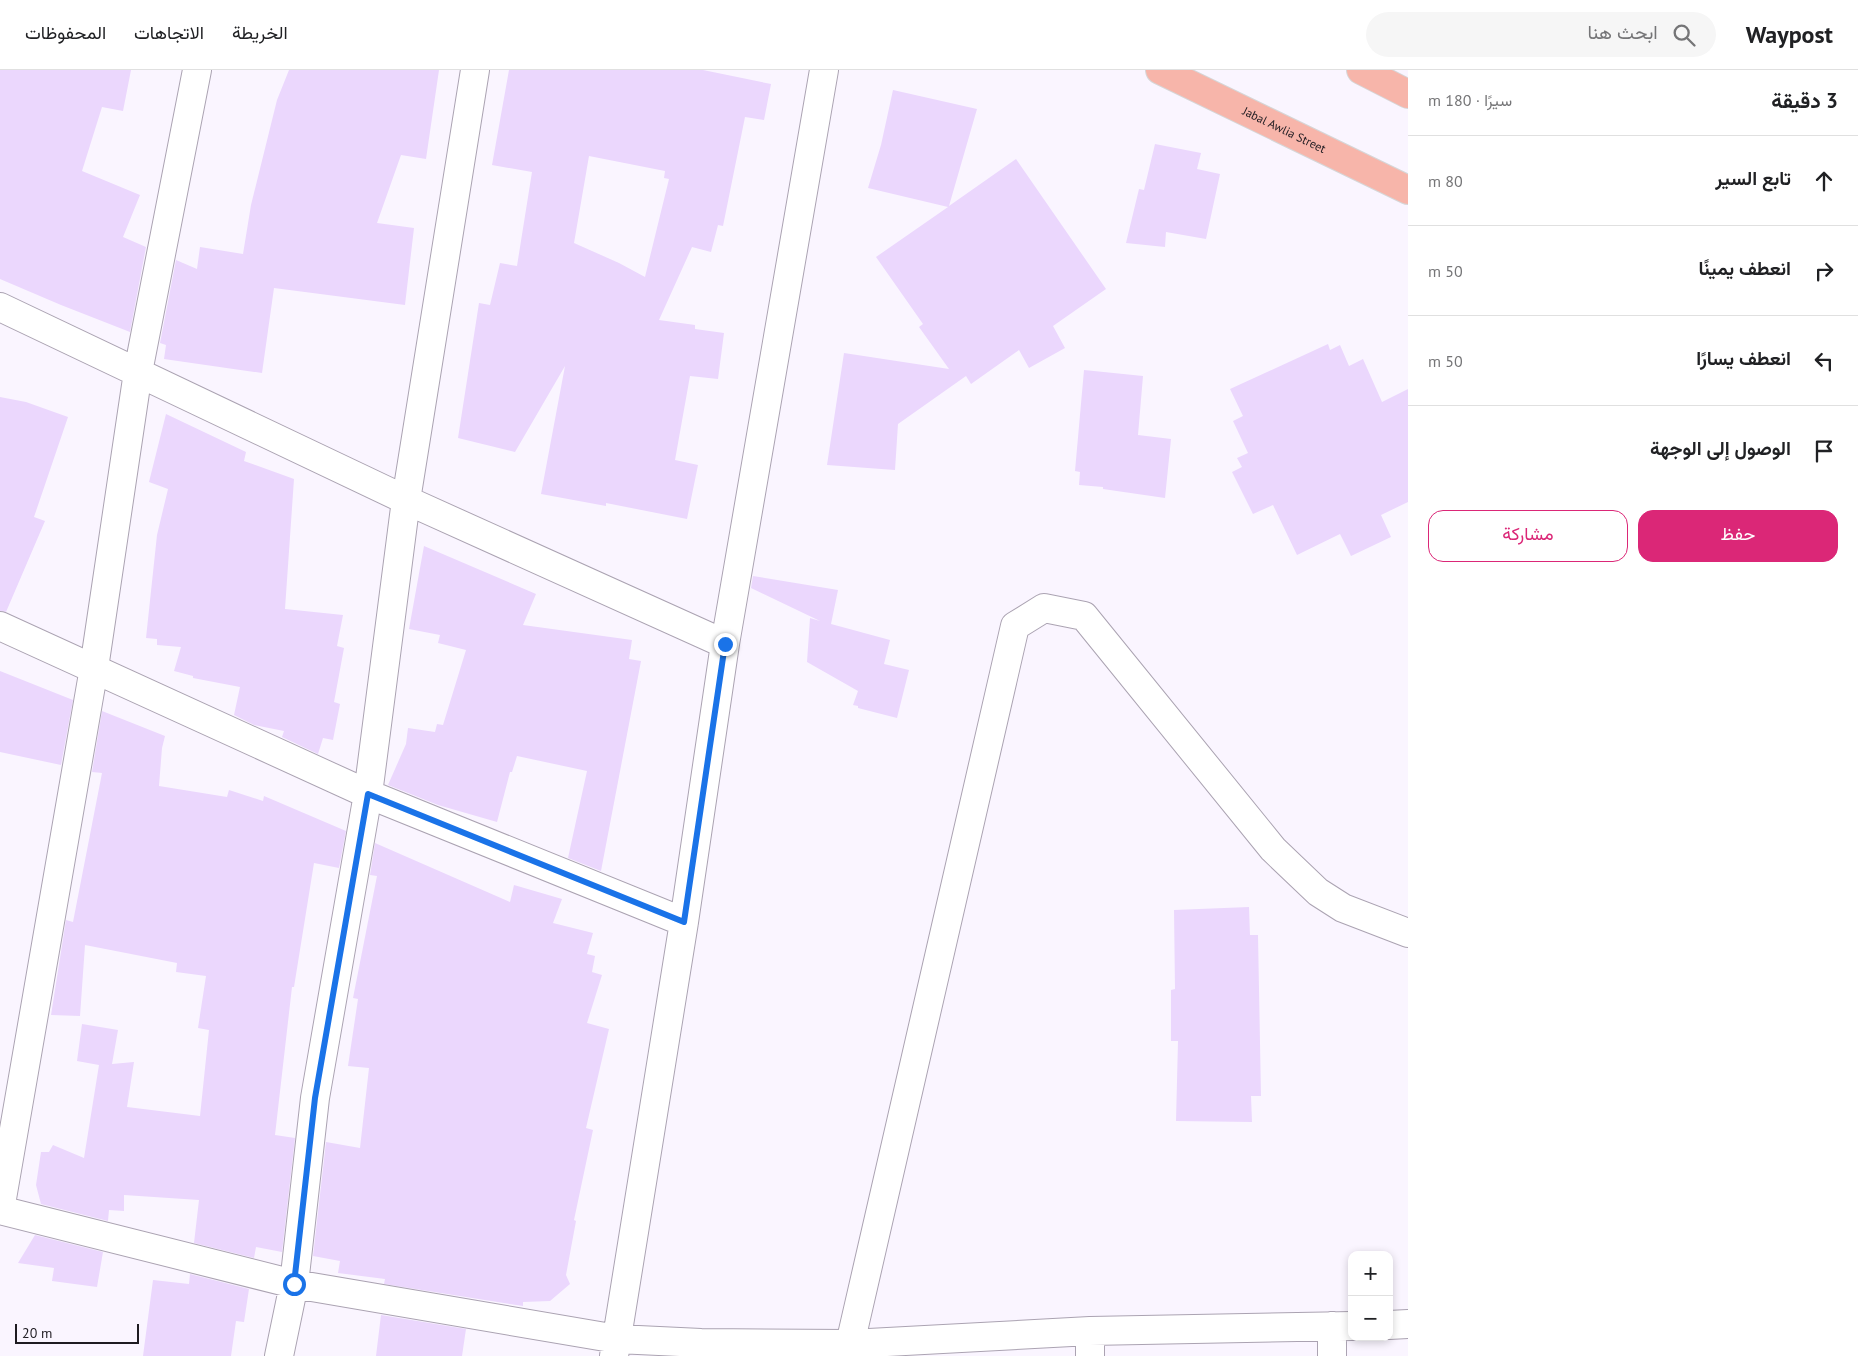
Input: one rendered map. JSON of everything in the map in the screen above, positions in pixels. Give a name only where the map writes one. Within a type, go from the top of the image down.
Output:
[{"type":"main road","name":"Jabal Awlia Street","points":[[1160,70],[1408,190]]},
{"type":"main road","points":[[1361,70],[1408,94]]},
{"type":"street","points":[[197,70],[138,372],[94,668],[0,1210],[294,1284],[616,1347],[701,1343],[850,1350],[1090,1344],[1342,1326],[1332,1356]]},
{"type":"street","points":[[279,1356],[294,1284],[315,1098],[368,794],[406,500],[475,70]]},
{"type":"street","points":[[616,1347],[684,922],[725,644],[824,70]]},
{"type":"street","points":[[0,307],[406,500],[725,644]]},
{"type":"street","points":[[850,1350],[1015,626],[1044,608],[1084,616],[1273,850],[1318,892],[1343,908],[1408,933]]},
{"type":"street","points":[[0,626],[368,794],[684,922]]},
{"type":"street","points":[[1393,1325],[1408,1324]]},
{"type":"building","points":[[0,70],[131,70],[123,111],[102,107],[82,171],[140,195],[123,237],[146,247],[130,332],[0,279]]},
{"type":"building","points":[[289,70],[439,70],[426,159],[401,155],[377,223],[414,228],[405,305],[274,288],[262,373],[164,359],[166,345],[160,343],[176,260],[197,269],[200,247],[243,254],[251,205],[277,100]]},
{"type":"building","points":[[509,70],[703,70],[771,84],[764,120],[745,117],[723,226],[718,225],[711,252],[692,247],[659,320],[695,325],[695,329],[724,333],[718,379],[690,376],[675,460],[698,465],[687,519],[606,503],[606,506],[541,494],[565,366],[515,452],[458,438],[479,303],[490,305],[500,263],[517,266],[532,172],[492,165]],"holes":[[[589,156],[665,171],[664,178],[669,179],[645,277],[574,243]]]},
{"type":"building","points":[[893,90],[977,109],[949,206],[1016,159],[1106,289],[1053,326],[1065,348],[1029,368],[1019,350],[971,384],[966,376],[898,424],[895,470],[827,465],[844,353],[949,369],[919,327],[923,324],[876,257],[948,207],[868,188],[881,145]]},
{"type":"building","points":[[1155,144],[1201,153],[1197,169],[1220,174],[1206,239],[1166,232],[1165,247],[1126,243],[1139,189],[1144,190]]},
{"type":"building","points":[[1328,344],[1330,350],[1340,345],[1349,366],[1363,359],[1382,402],[1408,389],[1408,502],[1381,515],[1391,537],[1351,556],[1340,534],[1297,555],[1273,505],[1253,514],[1232,472],[1242,467],[1237,458],[1248,453],[1233,421],[1243,416],[1230,389]]},
{"type":"building","points":[[1084,370],[1143,376],[1138,435],[1171,439],[1165,498],[1103,489],[1103,487],[1079,485],[1080,472],[1075,471]]},
{"type":"building","points":[[0,397],[26,402],[68,417],[34,517],[45,521],[6,612],[0,611]]},
{"type":"building","points":[[166,414],[246,452],[244,461],[294,479],[285,609],[343,615],[337,646],[344,648],[334,702],[340,704],[333,740],[323,738],[318,754],[282,737],[284,731],[254,725],[234,715],[240,687],[193,678],[193,676],[174,671],[181,647],[157,645],[157,639],[146,638],[157,535],[168,489],[149,482]]},
{"type":"building","points":[[424,546],[536,594],[523,625],[632,640],[629,659],[641,661],[601,871],[568,858],[587,771],[517,756],[512,772],[510,772],[497,822],[438,805],[388,785],[406,744],[408,728],[435,732],[437,724],[443,725],[466,650],[438,643],[440,635],[409,629]]},
{"type":"building","points":[[753,576],[838,590],[831,624],[890,640],[884,664],[909,670],[897,718],[853,705],[858,691],[807,662],[810,618],[820,621],[751,588]]},
{"type":"building","points":[[0,671],[73,700],[61,765],[0,752]]},
{"type":"building","points":[[102,711],[165,736],[162,748],[159,786],[227,797],[229,790],[263,801],[264,796],[346,831],[339,868],[314,863],[294,987],[292,987],[275,1135],[295,1138],[282,1252],[256,1247],[254,1258],[194,1243],[199,1200],[124,1195],[124,1211],[109,1210],[108,1221],[41,1204],[36,1185],[41,1152],[49,1152],[53,1145],[84,1158],[99,1065],[77,1061],[82,1024],[118,1030],[112,1064],[134,1062],[127,1107],[200,1116],[209,1030],[198,1028],[206,976],[176,972],[177,963],[85,945],[80,1016],[51,1015],[66,920],[73,922],[102,773],[92,772]]},
{"type":"building","points":[[375,843],[510,902],[514,885],[562,899],[553,923],[593,933],[587,954],[595,956],[592,972],[602,975],[587,1023],[609,1029],[586,1128],[593,1130],[574,1220],[576,1221],[566,1275],[570,1284],[550,1301],[523,1302],[523,1306],[384,1284],[385,1279],[338,1273],[340,1261],[313,1256],[326,1142],[360,1148],[369,1068],[348,1066],[358,999],[353,998],[377,876],[370,875]]},
{"type":"building","points":[[1249,907],[1250,935],[1258,935],[1261,1096],[1251,1096],[1252,1122],[1176,1121],[1178,1041],[1171,1041],[1171,990],[1175,989],[1174,910]]},
{"type":"building","points":[[35,1235],[103,1252],[97,1287],[52,1281],[54,1268],[18,1263]]},
{"type":"building","points":[[190,1274],[249,1289],[244,1322],[236,1321],[231,1356],[143,1356],[153,1280],[189,1284]]},
{"type":"building","points":[[381,1315],[466,1329],[462,1356],[376,1356]]},
{"type":"route","points":[[294,1284],[315,1098],[368,794],[684,922],[725,644]]}]
